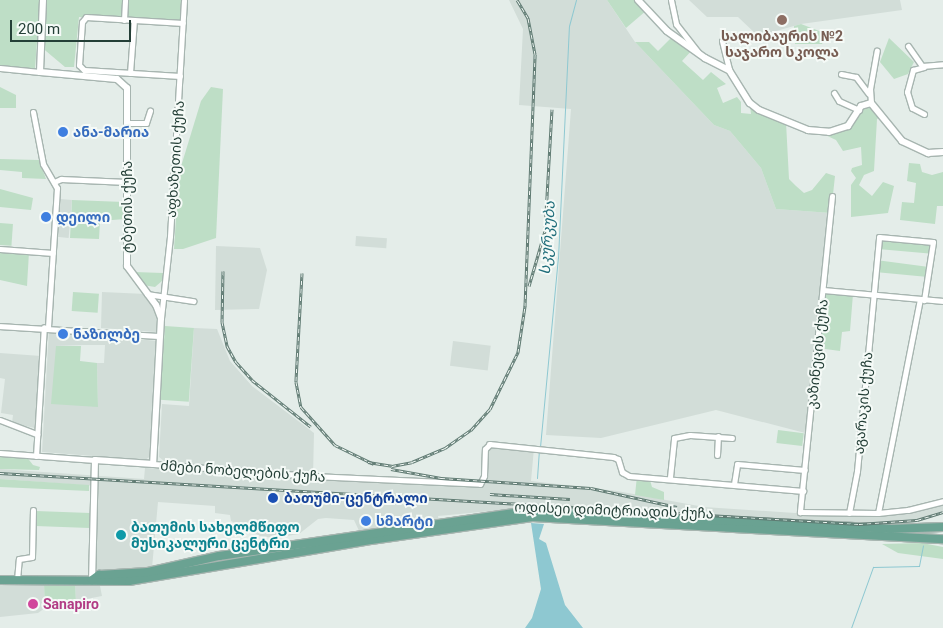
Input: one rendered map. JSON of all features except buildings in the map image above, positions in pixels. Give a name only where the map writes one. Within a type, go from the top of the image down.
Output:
[{"type":"main road","name":"ოდისეი დიმიტრიადის ქუჩა","points":[[214,557],[528,511],[890,529],[943,527]]},
{"type":"main road","name":"ოდისეი დიმიტრიადის ქუჩა","points":[[214,567],[498,520],[532,517],[913,535],[943,540]]},
{"type":"main road","points":[[228,564],[229,555]]},
{"type":"main road","points":[[0,580],[129,581],[214,567],[214,557],[148,572],[99,575],[92,580]]},
{"type":"street","points":[[40,72],[42,0]]},
{"type":"street","points":[[124,20],[125,0]]},
{"type":"street","name":"აფხაზეთის ქუჩა","points":[[161,318],[184,0]]},
{"type":"street","points":[[638,0],[667,31],[699,53],[729,70]]},
{"type":"street","points":[[671,0],[676,24],[699,53]]},
{"type":"street","points":[[180,76],[80,67],[82,22],[86,17],[183,23]]},
{"type":"street","points":[[130,73],[134,20]]},
{"type":"street","points":[[722,41],[729,70],[750,103],[759,110],[808,130],[843,129],[853,121],[858,110],[870,100],[877,51]]},
{"type":"street","points":[[908,46],[924,67]]},
{"type":"street","points":[[924,114],[912,108],[907,92],[913,70],[943,64]]},
{"type":"street","points":[[0,68],[102,78],[102,70]]},
{"type":"street","points":[[841,74],[856,78],[870,100],[902,141],[928,152],[943,152]]},
{"type":"street","name":"ტბეთის ქუჩა","points":[[102,78],[117,79],[127,88],[127,266],[161,318]]},
{"type":"street","points":[[834,93],[840,100],[858,110]]},
{"type":"street","points":[[127,123],[146,123],[150,111]]},
{"type":"street","points":[[33,112],[43,164],[54,182],[57,198],[36,456]]},
{"type":"street","points":[[54,182],[61,179],[127,182]]},
{"type":"street","name":"კაზინეცის ქუჩა","points":[[832,196],[800,512],[849,513]]},
{"type":"street","name":"აგარაკის ქუჩა","points":[[849,513],[857,471],[879,237],[933,242],[922,299]]},
{"type":"street","points":[[0,249],[53,253]]},
{"type":"street","points":[[823,290],[873,293],[943,302]]},
{"type":"street","points":[[147,294],[193,301]]},
{"type":"street","points":[[878,513],[922,299]]},
{"type":"street","points":[[153,464],[161,318]]},
{"type":"street","points":[[0,326],[160,336]]},
{"type":"street","points":[[0,420],[37,434]]},
{"type":"street","points":[[717,454],[718,436]]},
{"type":"street","points":[[670,477],[674,438],[718,436],[732,438]]},
{"type":"street","name":"ძმები ნობელების ქუჩა","points":[[0,453],[313,476],[480,484],[483,478],[484,449],[490,444],[615,457],[626,475],[670,477],[803,491]]},
{"type":"street","points":[[92,580],[94,460]]},
{"type":"street","points":[[734,484],[737,464],[805,470]]},
{"type":"street","points":[[849,513],[908,510],[943,501]]},
{"type":"street","points":[[17,580],[19,559],[32,557],[33,510]]},
{"type":"shaded area","points":[[509,0],[607,0],[635,42],[714,125],[730,131],[761,168],[776,209],[831,213],[809,434],[716,410],[601,438],[546,435],[571,109],[519,105],[523,29]]},
{"type":"shaded area","name":"სალიბაურის №2 საჯარო სკოლა","points":[[689,0],[900,0],[902,10],[801,24],[758,36],[738,17],[707,17]]},
{"type":"shaded area","points":[[60,199],[72,200],[69,238],[57,237]]},
{"type":"shaded area","points":[[356,236],[387,238],[386,248],[355,246]]},
{"type":"shaded area","points":[[216,246],[260,248],[267,270],[259,309],[215,310]]},
{"type":"shaded area","points":[[102,292],[146,294],[157,311],[156,332],[101,328]]},
{"type":"shaded area","points":[[194,328],[217,329],[230,361],[252,386],[314,433],[313,476],[482,483],[486,445],[534,448],[531,481],[617,491],[704,507],[854,517],[887,515],[943,503],[943,514],[913,523],[855,525],[524,508],[438,516],[439,521],[360,533],[354,520],[326,518],[318,519],[299,534],[274,538],[260,536],[231,521],[230,515],[215,513],[215,506],[158,502],[152,568],[101,573],[95,567],[94,558],[96,486],[0,479],[0,469],[144,479],[145,468],[301,476],[164,461],[159,457],[162,404],[189,406]]},
{"type":"shaded area","points":[[49,330],[157,341],[151,456],[145,460],[42,452]],"holes":[[[105,345],[104,363],[97,363],[98,406],[56,346]]]},
{"type":"shaded area","points":[[453,341],[491,346],[488,370],[450,366]]},
{"type":"shaded area","points":[[0,353],[41,356],[35,428],[12,423],[13,415],[1,413],[5,379],[0,378]]},
{"type":"shaded area","points":[[0,584],[44,584],[45,608],[38,613],[0,617]]},
{"type":"shaded area","points":[[75,584],[100,586],[102,596],[76,601]]},
{"type":"green space","points":[[0,0],[40,0],[35,69],[0,65]]},
{"type":"green space","points":[[43,0],[124,0],[123,19],[79,17],[74,67],[65,67],[40,46]]},
{"type":"green space","points":[[128,0],[181,0],[180,21],[127,18]]},
{"type":"green space","points":[[607,0],[638,0],[647,10],[626,28]]},
{"type":"green space","points":[[801,24],[827,34],[822,44],[795,44],[794,26]]},
{"type":"green space","points":[[674,35],[693,49],[682,61],[703,80],[711,72],[726,84],[717,88],[723,103],[737,97],[741,102],[741,113],[751,114],[750,106],[786,122],[789,179],[796,186],[804,193],[812,190],[826,173],[835,176],[831,213],[776,209],[761,168],[730,131],[714,125],[635,42],[649,42],[658,51]]},
{"type":"green space","points":[[889,38],[914,62],[908,74],[894,79],[880,62]]},
{"type":"green space","points":[[0,87],[16,95],[16,108],[0,108]]},
{"type":"green space","points":[[211,87],[223,89],[216,238],[183,249],[174,249],[179,173],[201,101]]},
{"type":"green space","points":[[871,103],[882,116],[877,119],[874,171],[864,175],[859,185],[872,196],[883,182],[894,186],[888,213],[851,217],[851,185],[856,178],[851,171],[852,168],[862,165],[861,147],[843,151],[836,140],[819,132],[843,129],[859,110]]},
{"type":"green space","points":[[0,159],[39,160],[46,179],[22,178],[22,172],[0,170]]},
{"type":"green space","points":[[909,163],[920,164],[922,172],[932,175],[943,172],[943,206],[937,206],[935,224],[900,220],[902,202],[914,203],[916,183],[907,181]]},
{"type":"green space","points":[[0,189],[33,198],[31,210],[0,207]]},
{"type":"green space","points":[[72,200],[124,202],[125,219],[100,221],[99,239],[70,238]]},
{"type":"green space","points":[[0,223],[13,224],[11,246],[0,245]]},
{"type":"green space","points":[[879,237],[933,242],[932,254],[878,249]]},
{"type":"green space","points":[[0,251],[29,252],[27,286],[0,280]]},
{"type":"green space","points":[[876,260],[929,267],[928,277],[875,272]]},
{"type":"green space","points":[[134,272],[163,273],[162,281],[155,287],[143,285]]},
{"type":"green space","points":[[73,292],[99,294],[98,313],[72,311]]},
{"type":"green space","points":[[825,292],[853,294],[850,331],[842,332],[840,351],[818,348]]},
{"type":"green space","points":[[165,326],[194,328],[189,402],[160,400]]},
{"type":"green space","points":[[56,346],[81,346],[80,361],[97,363],[98,407],[51,404]]},
{"type":"green space","points":[[778,430],[804,433],[802,446],[776,443]]},
{"type":"green space","points":[[0,454],[26,456],[33,465],[40,467],[39,470],[0,469]]},
{"type":"green space","points":[[637,476],[649,477],[652,487],[664,492],[664,500],[635,495]]},
{"type":"green space","points":[[0,479],[89,485],[89,491],[0,487]]},
{"type":"green space","points":[[36,511],[90,513],[89,528],[35,526]]},
{"type":"green space","points":[[922,543],[943,547],[943,559],[898,553],[882,544]]},
{"type":"green space","points":[[44,584],[75,584],[76,601],[45,608]]},
{"type":"water","points":[[531,523],[544,524],[539,539],[546,543],[565,605],[583,628],[525,628],[532,618],[541,589]]},
{"type":"waterway","name":"სკურკუბა","points":[[540,447],[558,258],[569,26],[576,0]]},
{"type":"waterway","name":"სკურკუბა","points":[[537,478],[539,451]]},
{"type":"waterway","points":[[851,628],[873,567],[919,566],[923,545]]},
{"type":"railway","points":[[368,462],[392,466],[412,462],[445,448],[471,430],[490,409],[518,352],[525,306],[535,54],[528,18],[517,0]]},
{"type":"railway","points":[[529,286],[545,231],[552,109]]},
{"type":"railway","points":[[223,271],[222,322],[227,346],[236,362],[252,380],[311,427]]},
{"type":"railway","points":[[302,273],[296,382],[301,407],[335,445],[374,464]]},
{"type":"railway","points":[[391,469],[441,478],[591,488],[677,507]]},
{"type":"railway","points":[[0,473],[859,524],[917,520],[943,512]]},
{"type":"railway","points":[[490,494],[570,499]]},
{"type":"place","name":"სალიბაურის №2 საჯარო სკოლა","points":[[782,20]]},
{"type":"place","name":"ანა-მარია","points":[[63,132]]},
{"type":"place","name":"დეილი","points":[[46,217]]},
{"type":"place","name":"ნაზილბე","points":[[63,334]]},
{"type":"place","name":"ბათუმი-ცენტრალი","points":[[273,498]]},
{"type":"place","name":"სმარტი","points":[[366,521]]},
{"type":"place","name":"ბათუმის სახელმწიფო მუსიკალური ცენტრი","points":[[121,535]]},
{"type":"place","name":"Sanapiro","points":[[33,604]]}]
